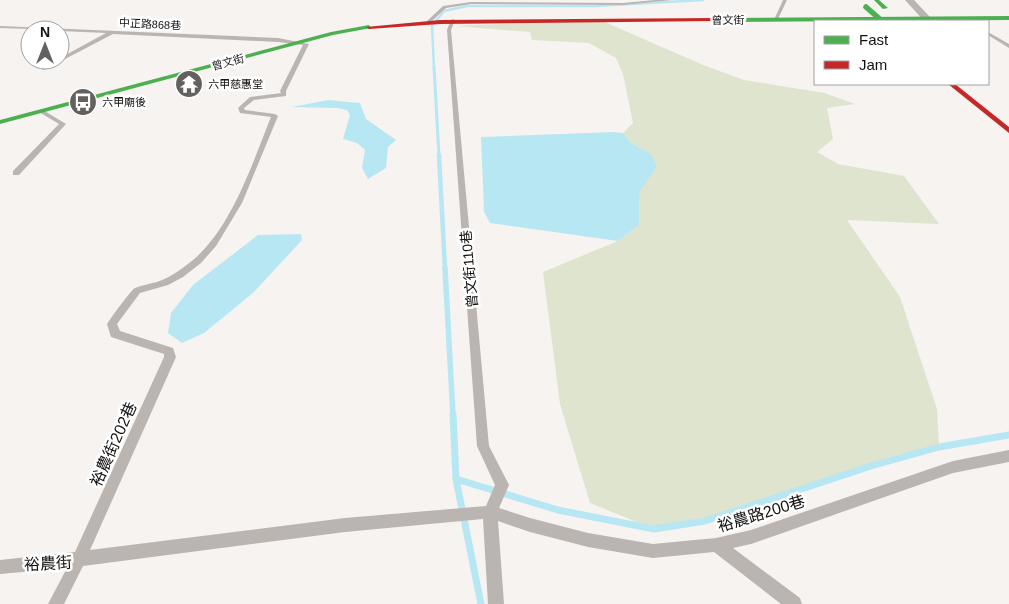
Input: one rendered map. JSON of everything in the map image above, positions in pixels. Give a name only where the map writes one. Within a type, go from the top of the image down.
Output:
[{"type":"main road","points":[[863,4],[881,20]]},
{"type":"main road","points":[[881,4],[899,20]]},
{"type":"main road","name":"曾文街","points":[[0,122],[350,30],[429,21],[1009,18]]},
{"type":"main road","points":[[952,85],[1009,131]]},
{"type":"street","points":[[909,0],[928,19]]},
{"type":"lane","points":[[429,21],[445,7],[471,3],[623,4],[670,0]]},
{"type":"lane","points":[[776,20],[785,0]]},
{"type":"lane","name":"曾文街110巷","points":[[450,20],[449,30],[484,446],[502,485],[492,507]]},
{"type":"lane","name":"中正路868巷","points":[[0,27],[278,40],[300,43]]},
{"type":"lane","points":[[70,55],[112,33]]},
{"type":"lane","points":[[989,34],[1009,46]]},
{"type":"lane","name":"裕農街202巷","points":[[79,559],[170,357],[169,351],[115,334],[112,324],[137,290],[163,284],[181,275],[205,254],[227,223],[252,172],[275,116],[242,112],[240,108],[252,98],[284,95],[283,91],[306,44],[300,43]]},
{"type":"lane","points":[[16,173],[63,124],[41,111]]},
{"type":"lane","name":"裕農路200巷","points":[[492,507],[530,525],[588,540],[653,551],[716,545],[751,537],[953,467],[1009,456]]},
{"type":"lane","points":[[79,559],[492,507],[496,604]]},
{"type":"lane","points":[[716,545],[794,604]]},
{"type":"lane","name":"裕農街","points":[[0,567],[79,559]]},
{"type":"lane","name":"裕農街","points":[[56,604],[79,559]]},
{"type":"green space","points":[[600,20],[703,65],[744,80],[824,93],[855,104],[827,108],[833,139],[817,152],[838,164],[904,176],[939,224],[847,220],[900,297],[937,409],[939,447],[871,466],[705,521],[654,529],[590,503],[560,404],[543,272],[618,241],[639,225],[640,191],[650,153],[631,143],[623,133],[633,123],[623,74],[616,58],[589,43],[532,40],[530,32],[455,26]]},
{"type":"water","points":[[328,100],[360,103],[366,119],[396,140],[388,147],[386,168],[368,179],[362,168],[365,150],[357,143],[343,139],[350,115],[347,110],[292,107]]},
{"type":"water","points":[[623,133],[631,143],[650,153],[657,166],[640,191],[639,225],[618,241],[490,223],[484,212],[481,137]]},
{"type":"water","points":[[301,234],[302,240],[253,293],[204,333],[182,343],[168,333],[171,313],[193,285],[258,235]]},
{"type":"waterway","points":[[434,68],[432,26],[444,11],[467,6],[595,6],[703,0]]},
{"type":"waterway","points":[[434,67],[439,156]]},
{"type":"waterway","points":[[439,155],[445,269]]},
{"type":"waterway","points":[[445,268],[453,416]]},
{"type":"waterway","points":[[453,414],[456,479]]},
{"type":"waterway","points":[[456,479],[558,510],[654,529],[705,521],[871,466],[939,447],[1009,435]]},
{"type":"waterway","points":[[456,479],[481,604]]},
{"type":"traffic: fast","points":[[876,0],[885,8]]},
{"type":"traffic: fast","points":[[866,7],[881,20]]},
{"type":"traffic: fast","points":[[714,20],[1009,18]]},
{"type":"traffic: fast","points":[[0,122],[333,33],[369,27]]},
{"type":"traffic: jam","points":[[369,27],[440,22],[714,20]]},
{"type":"traffic: jam","points":[[952,85],[1009,131]]},
{"type":"place","name":"六甲慈惠堂","points":[[189,84]]},
{"type":"place","name":"六甲廟後","points":[[83,102]]}]
